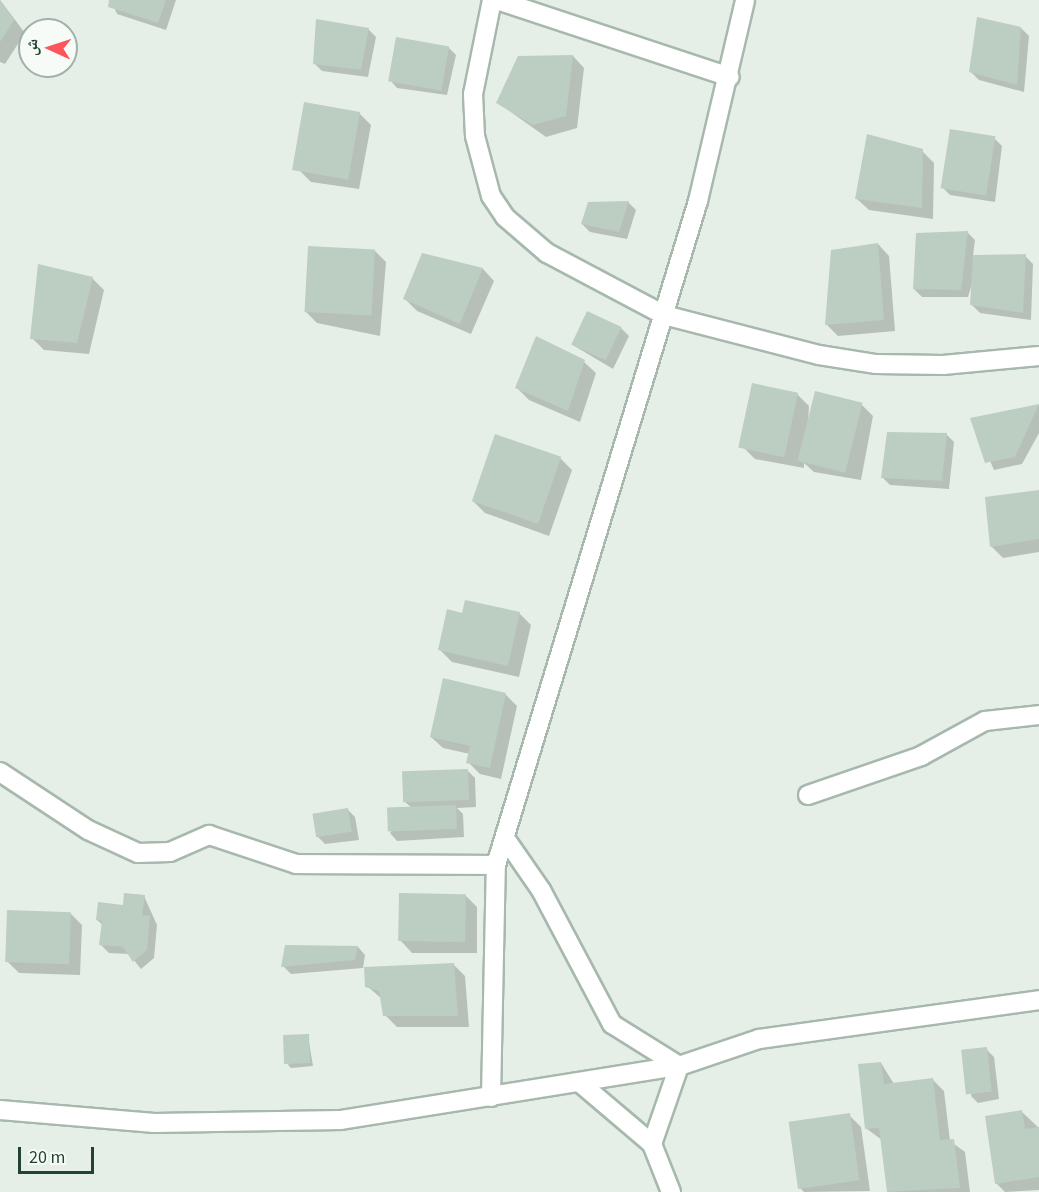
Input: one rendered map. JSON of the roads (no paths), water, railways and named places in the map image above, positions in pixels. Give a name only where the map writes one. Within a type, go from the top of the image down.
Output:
[{"type":"street","points":[[730,77],[495,0],[473,94],[475,136],[491,196],[505,217],[547,253],[664,315],[819,355],[876,364],[1039,356]]},
{"type":"street","points":[[490,1097],[496,865],[664,315],[730,77],[745,0]]},
{"type":"street","points":[[808,795],[921,756],[985,721],[1039,715]]},
{"type":"street","points":[[0,772],[88,830],[138,853],[170,852],[209,835],[296,864],[496,865]]},
{"type":"street","points":[[504,838],[541,890],[612,1024],[679,1066]]},
{"type":"street","points":[[0,1110],[154,1123],[341,1120],[679,1066],[759,1039],[1039,1000]]},
{"type":"street","points":[[652,1144],[679,1066]]},
{"type":"street","points":[[579,1082],[652,1144],[671,1192]]}]
